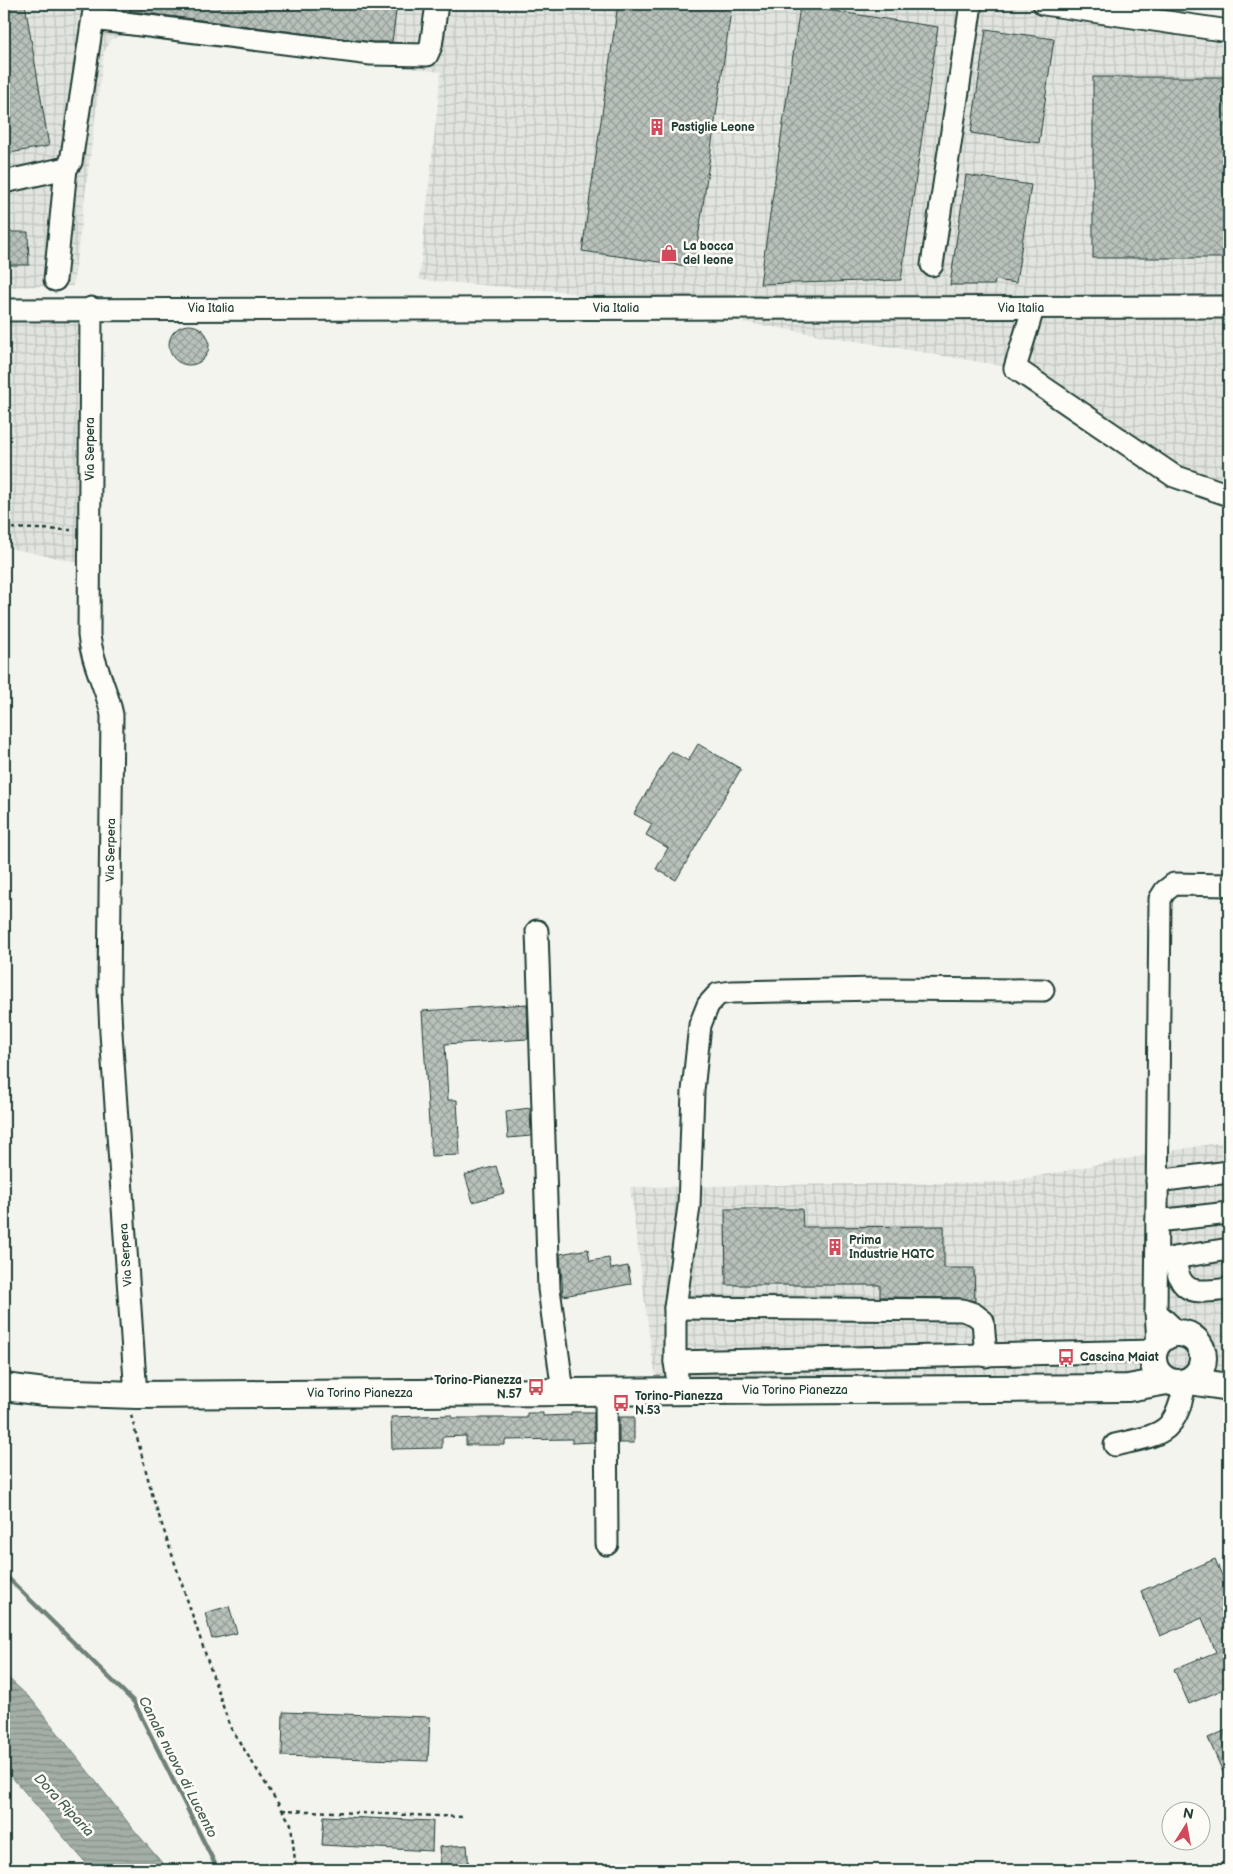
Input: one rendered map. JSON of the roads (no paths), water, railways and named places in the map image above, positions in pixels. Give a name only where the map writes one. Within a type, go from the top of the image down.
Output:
[{"type":"main road","points":[[1107,1388],[1143,1365],[1160,1345],[1186,1334],[1200,1344],[1203,1352],[1213,1362],[1229,1372]]},
{"type":"main road","points":[[1160,1345],[1155,1370],[1179,1387],[1196,1376],[1201,1369],[1203,1352]]},
{"type":"main road","name":"Via Torino Pianezza","points":[[4,1387],[45,1392],[130,1395],[1229,1387]]},
{"type":"street","points":[[55,280],[66,168],[71,162],[94,11],[371,54],[418,56],[426,55],[431,46],[437,4]]},
{"type":"street","points":[[932,265],[971,4]]},
{"type":"street","points":[[1044,4],[1229,30]]},
{"type":"street","points":[[4,182],[66,168]]},
{"type":"street","name":"Via Italia","points":[[4,310],[91,308],[1229,308]]},
{"type":"street","name":"Via Serpera","points":[[91,308],[89,635],[91,652],[110,703],[112,716],[110,1033],[130,1395]]},
{"type":"street","points":[[1033,308],[1015,368],[1174,476],[1229,495]]},
{"type":"street","points":[[676,1362],[986,1356],[1160,1345],[1156,1312],[1166,1260],[1157,1221],[1160,899],[1165,891],[1174,884],[1229,885]]},
{"type":"street","points":[[537,931],[549,1289],[563,1392]]},
{"type":"street","points":[[680,1391],[676,1362],[675,1308],[689,1206],[693,1091],[700,1025],[708,1005],[718,994],[732,992],[1043,990]]},
{"type":"street","points":[[1157,1181],[1229,1172]]},
{"type":"street","points":[[1157,1221],[1229,1213]]},
{"type":"street","points":[[1166,1260],[1229,1249]]},
{"type":"street","points":[[1166,1260],[1177,1272],[1185,1286],[1195,1292],[1229,1289]]},
{"type":"street","points":[[675,1308],[962,1310],[974,1314],[982,1321],[986,1356]]},
{"type":"street","points":[[1115,1445],[1155,1436],[1168,1427],[1179,1387]]},
{"type":"street","points":[[606,1391],[607,1544]]},
{"type":"water","name":"Dora Riparia","points":[[4,1674],[32,1700],[130,1825],[168,1870],[92,1870],[4,1768]]},
{"type":"waterway","name":"Canale nuovo di Lucento","points":[[4,1574],[134,1702],[218,1870]]},
{"type":"place","name":"Pastiglie Leone","points":[[657,127]]},
{"type":"place","name":"La bocca del leone","points":[[669,253]]},
{"type":"place","name":"Prima Industrie HQTC","points":[[835,1247]]},
{"type":"place","name":"Cascina Maiat","points":[[1066,1357]]},
{"type":"place","name":"Torino-Pianezza N.57","points":[[536,1387]]},
{"type":"place","name":"Torino-Pianezza N.53","points":[[621,1403]]}]
